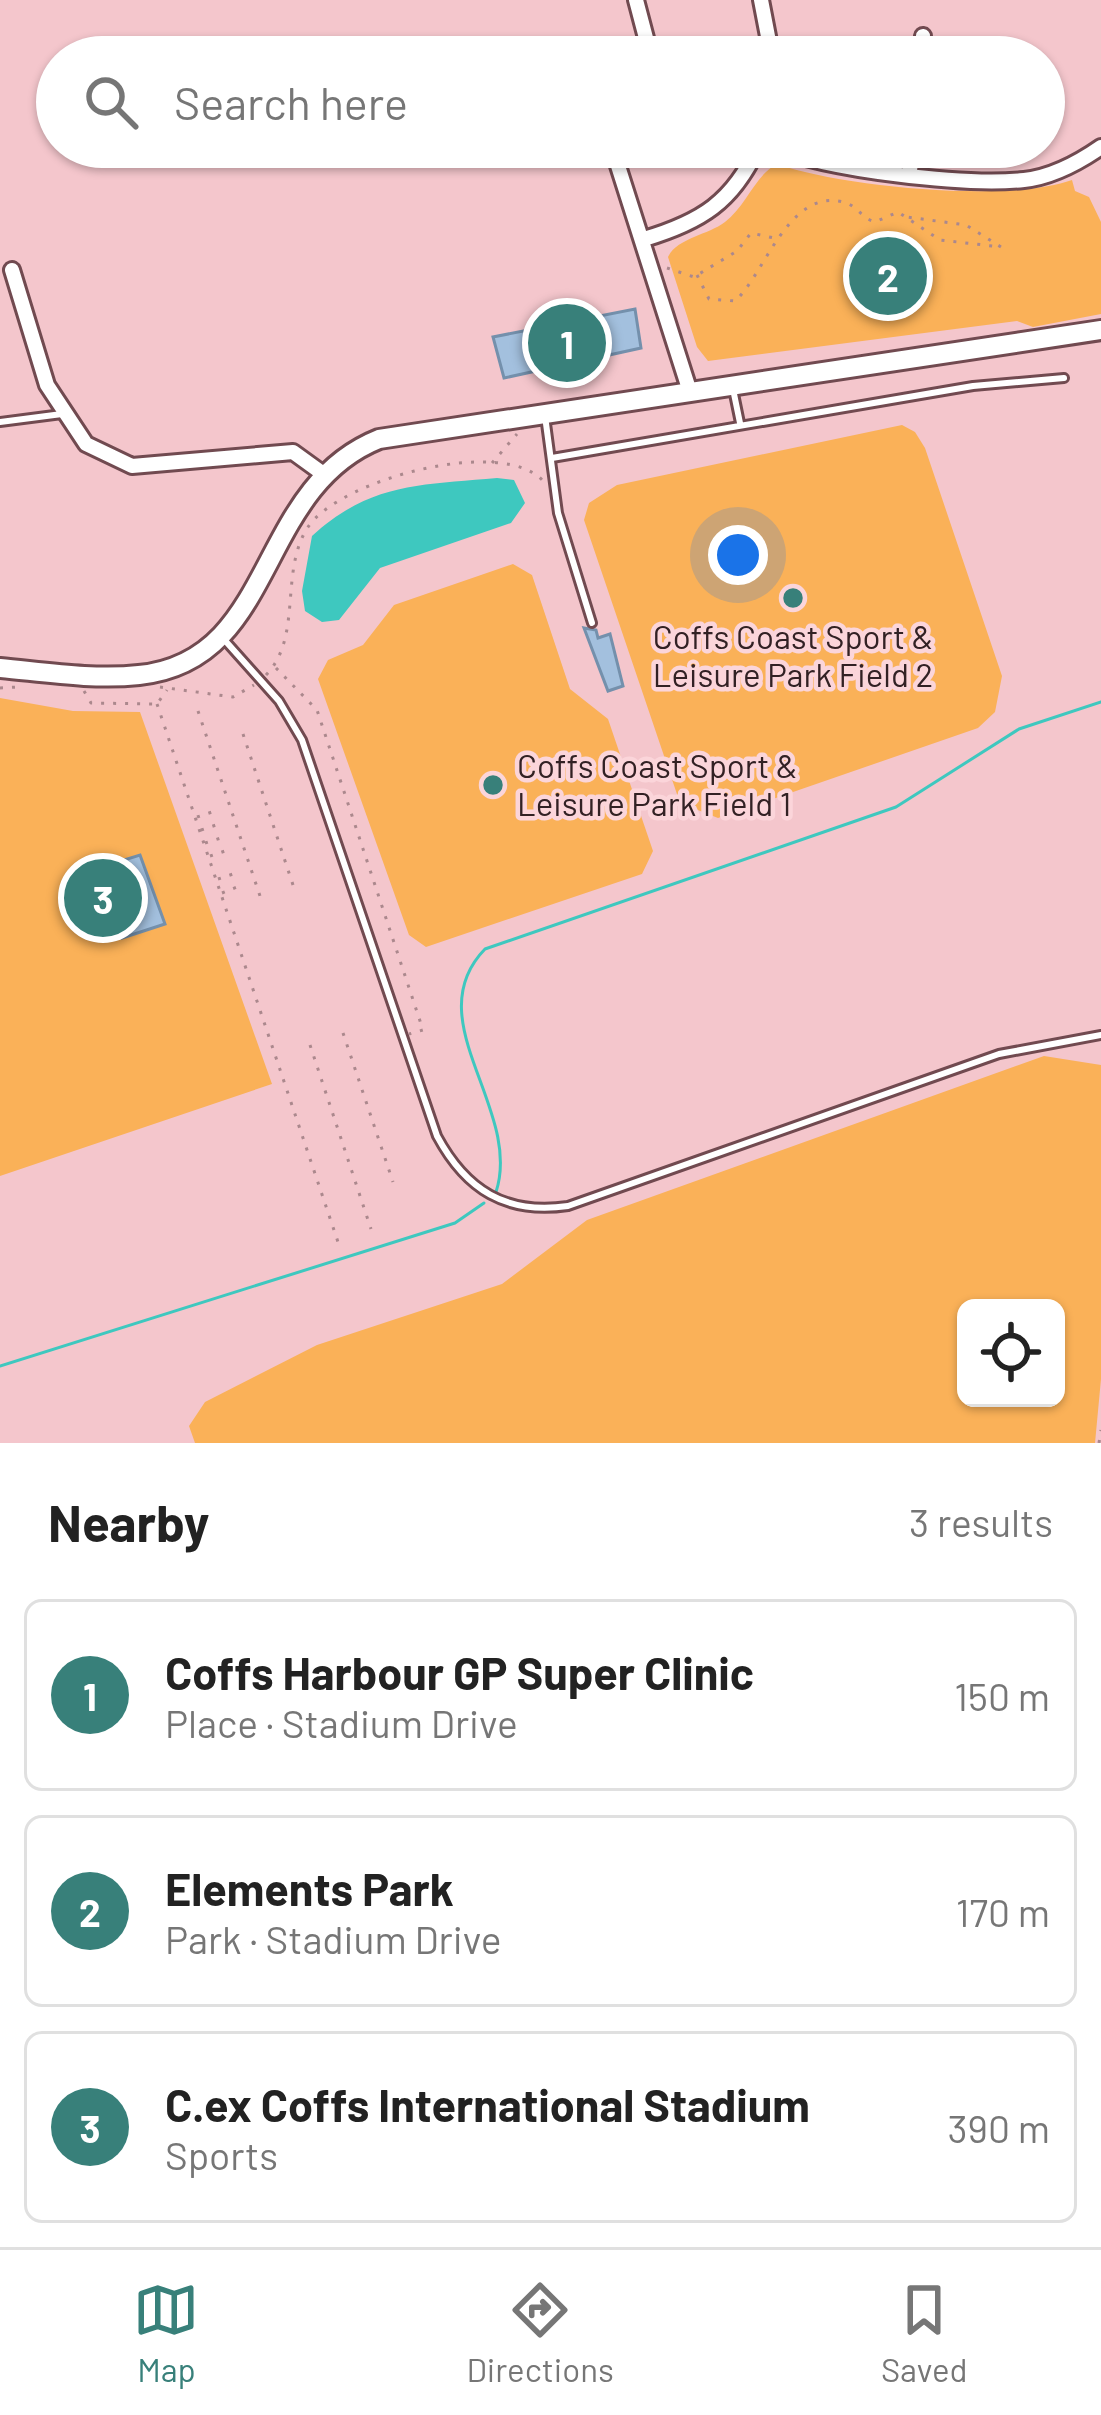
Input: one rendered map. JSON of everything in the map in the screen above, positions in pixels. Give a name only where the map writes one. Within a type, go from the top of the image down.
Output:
[{"type":"main road","points":[[0,668],[138,676],[195,657],[220,635],[258,588],[288,522],[322,473],[379,439],[1101,331]]},
{"type":"street","points":[[636,0],[645,36]]},
{"type":"street","points":[[761,0],[768,36]]},
{"type":"street","points":[[870,168],[1023,180],[1063,170],[1101,147]]},
{"type":"street","points":[[619,168],[690,392]]},
{"type":"street","points":[[644,239],[717,208],[747,168]]},
{"type":"street","points":[[910,168],[910,172]]},
{"type":"street","points":[[12,270],[47,385],[86,445],[132,466],[293,452],[303,454],[322,473]]},
{"type":"lane","points":[[552,458],[973,386],[1064,378]]},
{"type":"lane","points":[[733,386],[740,425]]},
{"type":"lane","points":[[544,412],[565,541],[592,623]]},
{"type":"lane","points":[[0,422],[64,414]]},
{"type":"lane","points":[[220,635],[279,700],[302,740],[437,1136],[455,1165],[488,1197],[533,1210],[568,1206],[999,1054],[1101,1035]]},
{"type":"lane","points":[[385,1019],[398,1026]]},
{"type":"path","points":[[697,275],[709,299],[735,302],[776,239],[803,212],[825,202],[847,203],[875,222],[897,212],[940,240],[1001,247],[991,236],[966,225],[907,217]]},
{"type":"path","points":[[665,269],[697,275],[737,251],[752,233],[776,239]]},
{"type":"path","points":[[489,465],[518,434],[520,416]]},
{"type":"path","points":[[268,674],[283,647],[297,553],[323,511],[357,490],[408,471],[527,467],[548,488]]},
{"type":"path","points":[[275,666],[317,710],[422,1030],[408,1035]]},
{"type":"path","points":[[84,687],[92,703],[157,704]]},
{"type":"path","points":[[157,704],[168,689]]},
{"type":"path","points":[[157,704],[338,1242]]},
{"type":"path","points":[[198,711],[261,899]]},
{"type":"path","points":[[243,734],[295,888]]},
{"type":"path","points":[[195,818],[212,812]]},
{"type":"path","points":[[339,827],[353,820]]},
{"type":"path","points":[[200,831],[216,825]]},
{"type":"path","points":[[204,844],[221,838]]},
{"type":"path","points":[[208,857],[225,851]]},
{"type":"path","points":[[216,880],[233,874]]},
{"type":"path","points":[[220,893],[237,887]]},
{"type":"path","points":[[343,1033],[393,1182]]},
{"type":"path","points":[[310,1045],[371,1229]]},
{"type":"path","points":[[1099,1443],[1101,1430]]},
{"type":"shaded area","points":[[772,168],[791,168],[882,185],[968,191],[1044,187],[1072,180],[1075,191],[1089,197],[1101,222],[1101,314],[1033,327],[1017,321],[708,361],[697,347],[668,257],[678,245],[725,222]]},
{"type":"shaded area","name":"Coffs Coast Sport & Leisure Park Field 2","points":[[902,425],[915,432],[925,448],[1002,676],[995,712],[978,728],[718,818],[680,803],[584,520],[589,503],[617,485]]},
{"type":"shaded area","name":"Coffs Coast Sport & Leisure Park Field 1","points":[[513,564],[532,575],[570,689],[608,719],[653,851],[642,874],[426,947],[409,935],[318,679],[328,660],[363,645],[394,605]]},
{"type":"shaded area","points":[[0,698],[73,711],[140,712],[272,1084],[0,1176]]},
{"type":"shaded area","points":[[1044,1056],[1101,1065],[1101,1379],[1095,1443],[195,1443],[189,1426],[205,1402],[317,1345],[502,1284],[587,1220]]},
{"type":"water","points":[[514,480],[525,503],[511,523],[380,568],[339,620],[322,622],[305,611],[302,591],[312,536],[334,518],[398,489]]},
{"type":"building","points":[[635,309],[641,348],[504,378],[493,337]]},
{"type":"building","points":[[584,628],[596,630],[598,638],[610,634],[623,686],[608,691]]},
{"type":"building","points":[[140,855],[165,924],[122,938],[98,868]]},
{"type":"waterway","points":[[496,1192],[500,1161],[496,1129],[465,1035],[461,1005],[467,976],[485,949],[896,807],[1019,729],[1101,702]]},
{"type":"waterway","points":[[0,1366],[455,1223],[484,1203]]},
{"type":"place","name":"Elements Park","points":[[888,276]]},
{"type":"place","name":"Coffs Harbour GP Super Clinic","points":[[567,343]]},
{"type":"place","name":"Coffs Coast Sport & Leisure Park Field 2","points":[[793,598]]},
{"type":"place","name":"Coffs Coast Sport & Leisure Park Field 1","points":[[493,785]]},
{"type":"place","name":"C.ex Coffs International Stadium","points":[[103,898]]}]
